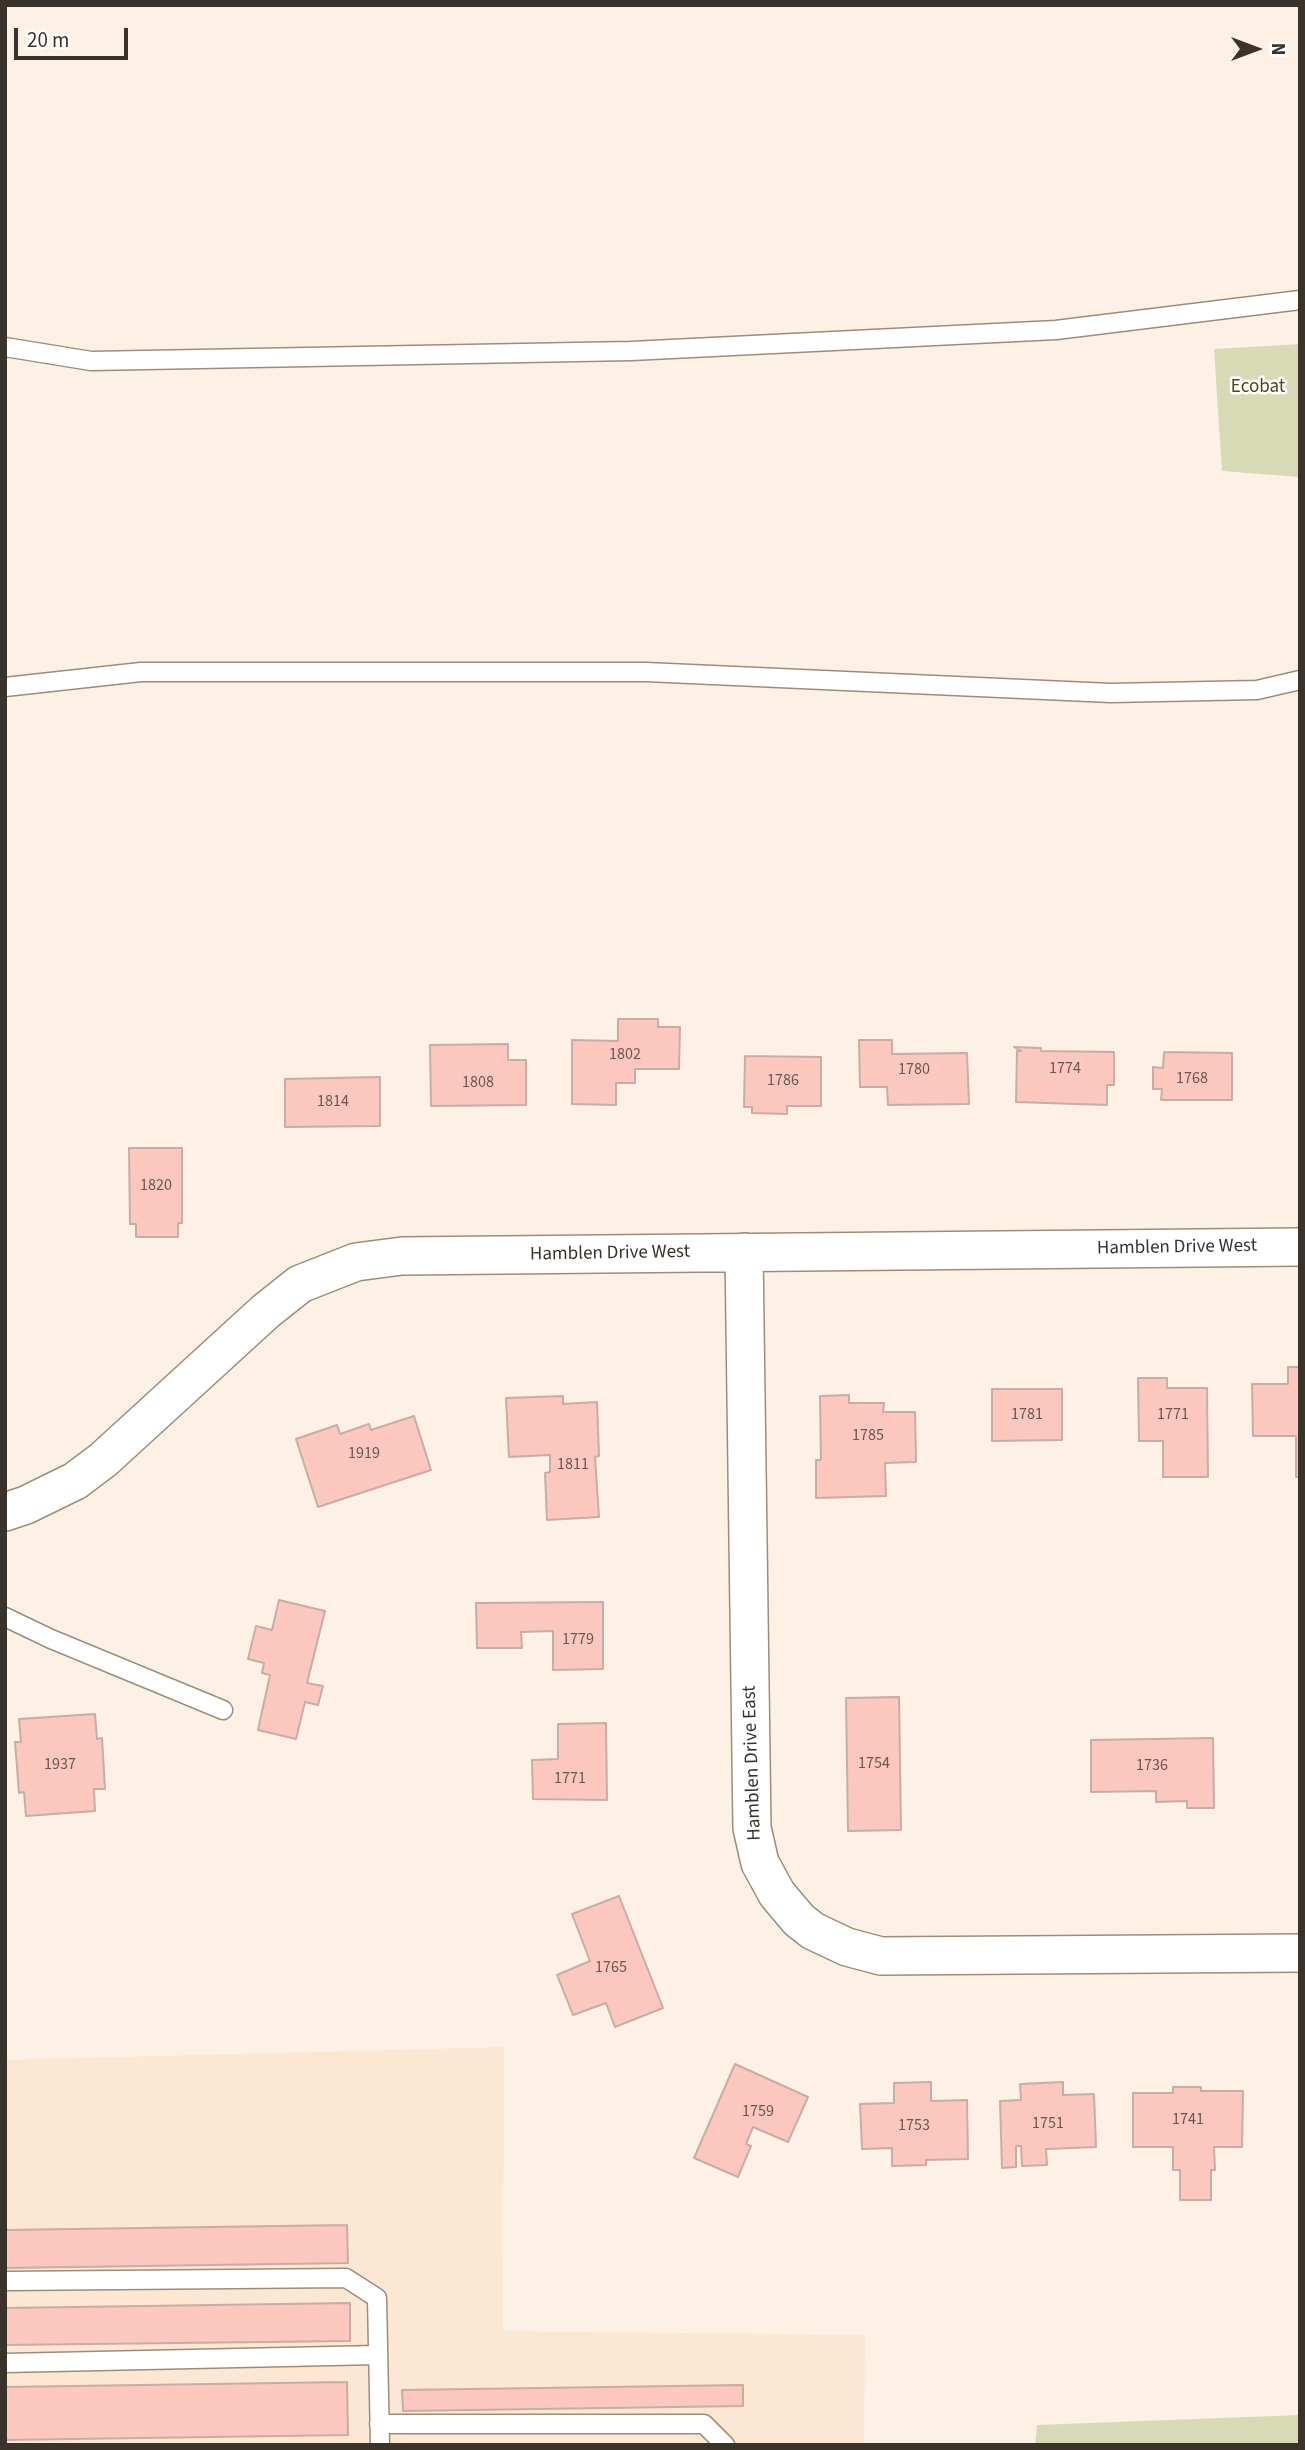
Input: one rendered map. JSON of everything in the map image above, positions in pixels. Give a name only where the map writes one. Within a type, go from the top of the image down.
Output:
[{"type":"street","name":"Hamblen Drive West","points":[[5,1512],[26,1505],[75,1481],[117,1448],[277,1301],[300,1284],[343,1266],[371,1259],[402,1256],[1300,1247]]},
{"type":"street","name":"Hamblen Drive East","points":[[744,1252],[752,1828],[760,1863],[777,1894],[799,1920],[813,1931],[847,1947],[881,1956],[1300,1953]]},
{"type":"lane","points":[[5,347],[91,361],[631,351],[1056,330],[1300,300]]},
{"type":"lane","points":[[5,687],[141,672],[646,672],[1111,692],[1256,690],[1300,680]]},
{"type":"lane","points":[[5,1617],[51,1639],[223,1710]]},
{"type":"lane","points":[[5,2281],[346,2278],[377,2298],[380,2445]]},
{"type":"lane","points":[[5,2363],[378,2355]]},
{"type":"lane","points":[[379,2424],[704,2424],[724,2445]]},
{"type":"shaded area","points":[[504,2047],[503,2331],[865,2335],[864,2445],[5,2445],[5,2060]]},
{"type":"green space","name":"Ecobat","points":[[1300,344],[1300,477],[1222,471],[1214,349]]},
{"type":"green space","points":[[1300,2415],[1300,2445],[1035,2445],[1037,2425]]},
{"type":"building","points":[[618,1019],[658,1019],[658,1027],[680,1027],[679,1069],[635,1069],[635,1083],[616,1083],[616,1105],[572,1104],[572,1040],[618,1041]]},
{"type":"building","points":[[859,1040],[892,1040],[892,1054],[967,1053],[969,1104],[888,1105],[887,1087],[860,1087]]},
{"type":"building","points":[[508,1044],[508,1060],[526,1060],[526,1105],[431,1106],[430,1045]]},
{"type":"building","points":[[1014,1047],[1041,1048],[1041,1051],[1114,1052],[1114,1085],[1107,1085],[1107,1105],[1016,1102],[1017,1051],[1021,1051]]},
{"type":"building","points":[[1164,1052],[1232,1053],[1232,1100],[1161,1100],[1162,1089],[1153,1089],[1153,1067],[1163,1068]]},
{"type":"building","points":[[745,1056],[821,1057],[821,1106],[787,1106],[787,1114],[752,1113],[752,1107],[744,1107]]},
{"type":"building","points":[[380,1077],[380,1126],[285,1127],[285,1079]]},
{"type":"building","points":[[129,1148],[182,1148],[182,1223],[178,1223],[178,1237],[136,1237],[136,1224],[130,1224]]},
{"type":"building","points":[[1288,1367],[1300,1367],[1300,1477],[1296,1477],[1296,1436],[1253,1436],[1252,1384],[1288,1384]]},
{"type":"building","points":[[1138,1378],[1167,1378],[1167,1388],[1207,1388],[1208,1477],[1163,1477],[1163,1441],[1139,1441]]},
{"type":"building","points":[[992,1389],[1062,1389],[1062,1440],[992,1441]]},
{"type":"building","points":[[849,1395],[849,1403],[884,1403],[883,1412],[915,1412],[916,1462],[885,1463],[886,1496],[816,1498],[816,1460],[821,1460],[820,1396]]},
{"type":"building","points":[[563,1396],[563,1404],[597,1402],[599,1456],[595,1457],[599,1517],[547,1520],[545,1473],[550,1472],[550,1455],[509,1457],[506,1398]]},
{"type":"building","points":[[414,1416],[431,1470],[318,1507],[296,1439],[337,1425],[340,1434],[369,1424],[371,1430]]},
{"type":"building","points":[[279,1600],[325,1611],[307,1683],[323,1686],[318,1705],[305,1702],[296,1739],[258,1730],[270,1675],[262,1673],[264,1663],[248,1659],[256,1626],[272,1630]]},
{"type":"building","points":[[603,1602],[603,1669],[553,1670],[553,1631],[521,1632],[522,1648],[477,1648],[476,1603]]},
{"type":"building","points":[[899,1697],[901,1830],[848,1831],[846,1698]]},
{"type":"building","points":[[95,1714],[97,1739],[102,1738],[105,1789],[94,1789],[95,1811],[26,1816],[24,1792],[19,1793],[15,1742],[21,1742],[19,1719]]},
{"type":"building","points":[[606,1723],[607,1800],[533,1799],[532,1760],[558,1759],[558,1724]]},
{"type":"building","points":[[1213,1738],[1214,1808],[1187,1808],[1187,1801],[1156,1802],[1156,1791],[1091,1792],[1091,1740]]},
{"type":"building","points":[[619,1896],[663,2008],[615,2027],[606,2003],[573,2015],[557,1975],[590,1961],[572,1914]]},
{"type":"building","points":[[735,2064],[808,2097],[788,2142],[753,2127],[746,2144],[751,2146],[738,2177],[694,2158]]},
{"type":"building","points":[[931,2082],[931,2101],[967,2100],[968,2159],[926,2160],[926,2165],[892,2166],[892,2148],[862,2149],[860,2104],[894,2103],[894,2083]]},
{"type":"building","points":[[1063,2082],[1063,2095],[1094,2094],[1096,2147],[1046,2149],[1047,2165],[1022,2166],[1021,2146],[1016,2146],[1016,2167],[1002,2168],[1000,2101],[1021,2100],[1020,2084]]},
{"type":"building","points":[[1173,2087],[1201,2087],[1201,2091],[1243,2091],[1242,2147],[1214,2147],[1215,2170],[1211,2170],[1211,2200],[1180,2200],[1180,2170],[1173,2170],[1173,2147],[1133,2147],[1133,2093],[1173,2093]]},
{"type":"building","points":[[347,2225],[348,2263],[5,2268],[5,2230]]},
{"type":"building","points":[[350,2303],[350,2341],[5,2345],[5,2308]]},
{"type":"building","points":[[347,2382],[348,2435],[5,2440],[5,2387]]},
{"type":"building","points":[[743,2385],[743,2406],[403,2411],[402,2390]]}]
